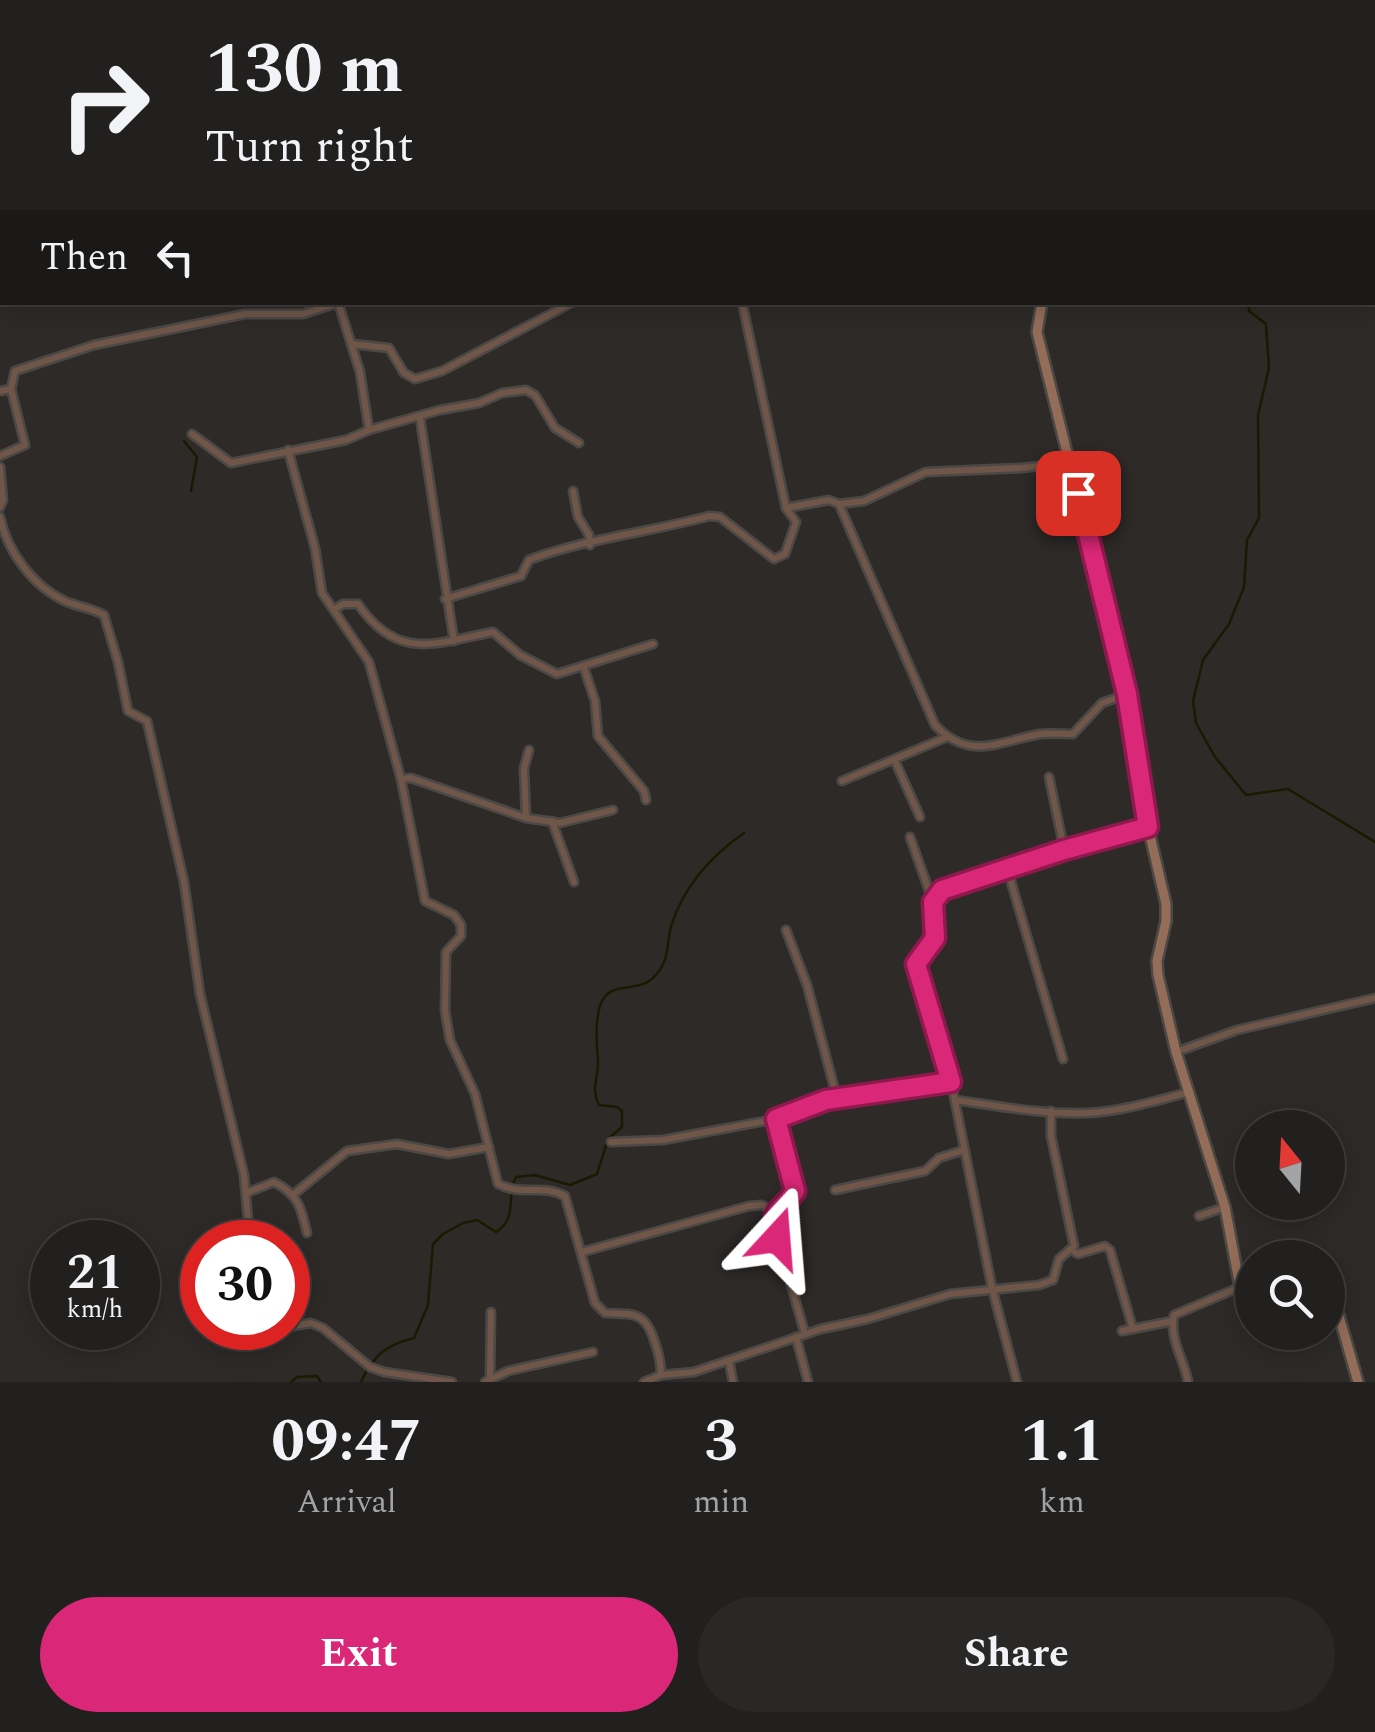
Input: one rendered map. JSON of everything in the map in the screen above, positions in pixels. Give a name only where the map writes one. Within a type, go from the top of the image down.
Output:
[{"type":"street","points":[[0,456],[25,445],[11,389],[15,371],[94,345],[245,314],[303,314],[332,305]]},
{"type":"street","points":[[339,305],[352,344],[369,430]]},
{"type":"street","points":[[352,344],[389,348],[404,374],[415,379],[442,371],[566,305]]},
{"type":"street","points":[[445,600],[521,576],[529,560],[550,552],[709,516],[720,517],[774,559],[785,554],[796,522],[786,508],[743,305]]},
{"type":"street","points":[[1041,305],[1036,332],[1127,694],[1148,827],[1166,904],[1157,961],[1176,1052],[1226,1207],[1235,1258]]},
{"type":"street","points":[[0,391],[11,389]]},
{"type":"street","points":[[192,434],[230,463],[346,440],[440,410],[526,390],[535,395],[555,428],[579,443]]},
{"type":"street","points":[[420,418],[454,641]]},
{"type":"street","points":[[288,450],[315,548],[322,593],[369,662],[400,779],[425,901],[454,916],[462,925],[461,936],[446,952],[445,1011],[450,1040],[475,1094],[498,1184],[519,1193],[550,1188],[565,1196],[595,1303],[605,1313],[634,1314],[650,1324],[661,1375]]},
{"type":"street","points":[[786,508],[829,500],[839,504],[864,501],[926,472],[1070,463]]},
{"type":"street","points":[[0,467],[0,507]]},
{"type":"street","points":[[574,491],[578,518],[589,535],[590,545]]},
{"type":"street","points":[[839,504],[936,725],[947,737],[980,748],[1044,734],[1073,734],[1102,703],[1127,694]]},
{"type":"street","points":[[0,516],[4,536],[32,578],[62,600],[88,606],[104,616],[128,711],[146,722],[181,866],[200,994],[246,1192],[248,1220]]},
{"type":"street","points":[[335,610],[343,604],[358,604],[371,623],[403,642],[441,646],[493,632],[520,655],[557,674],[653,644]]},
{"type":"street","points":[[584,668],[595,700],[598,736],[644,792],[646,800]]},
{"type":"street","points":[[842,781],[947,737]]},
{"type":"street","points":[[526,818],[524,768],[530,750]]},
{"type":"street","points":[[894,761],[920,817]]},
{"type":"street","points":[[1049,777],[1064,850]]},
{"type":"street","points":[[400,779],[411,778],[526,818],[552,822],[613,810]]},
{"type":"street","points":[[552,822],[574,882]]},
{"type":"street","points":[[933,902],[942,890],[1148,827]]},
{"type":"street","points":[[910,837],[933,902],[935,938],[916,964],[951,1082],[992,1288],[1017,1382]]},
{"type":"street","points":[[1007,868],[1063,1059]]},
{"type":"street","points":[[786,930],[807,985],[837,1098]]},
{"type":"street","points":[[1176,1052],[1237,1030],[1375,998]]},
{"type":"street","points":[[611,1142],[664,1140],[776,1119],[837,1098],[951,1082]]},
{"type":"street","points":[[955,1100],[1089,1113],[1190,1092]]},
{"type":"street","points":[[1050,1111],[1051,1136],[1072,1229],[1072,1250]]},
{"type":"street","points":[[776,1119],[795,1191],[772,1218],[808,1382]]},
{"type":"street","points":[[294,1194],[347,1151],[397,1144],[449,1154],[489,1148]]},
{"type":"street","points":[[835,1190],[924,1171],[939,1158],[964,1150]]},
{"type":"street","points":[[246,1192],[274,1182],[300,1201],[304,1220]]},
{"type":"street","points":[[582,1252],[749,1206],[762,1205],[775,1212]]},
{"type":"street","points":[[1200,1216],[1226,1207]]},
{"type":"street","points":[[1072,1250],[1078,1254],[1105,1246],[1110,1250],[1133,1329]]},
{"type":"street","points":[[644,1382],[661,1375],[694,1372],[800,1336],[950,1294],[1040,1285],[1053,1280],[1059,1258],[1072,1250]]},
{"type":"street","points":[[1188,1382],[1174,1340],[1174,1315],[1235,1289]]},
{"type":"street","points":[[492,1312],[487,1380],[592,1352]]},
{"type":"street","points":[[1122,1331],[1172,1320]]},
{"type":"street","points":[[310,1323],[323,1328],[370,1366],[384,1372],[452,1382]]},
{"type":"street","points":[[1345,1337],[1358,1382]]},
{"type":"street","points":[[729,1361],[733,1382]]},
{"type":"waterway","points":[[1248,305],[1249,311],[1266,324],[1269,368],[1258,415],[1259,518],[1247,540],[1244,587],[1229,624],[1203,660],[1193,701],[1196,723],[1215,757],[1246,795],[1288,789],[1375,842]]},
{"type":"waterway","points":[[184,441],[197,457],[191,491]]},
{"type":"waterway","points":[[372,1364],[390,1347],[414,1338],[428,1305],[433,1244],[443,1234],[477,1220],[496,1232],[510,1214],[516,1177],[535,1175],[570,1185],[597,1174],[608,1139],[622,1127],[622,1111],[599,1105],[595,1093],[600,1005],[608,994],[654,977],[664,962],[672,923],[684,896],[710,862],[744,833]]},
{"type":"waterway","points":[[361,1382],[367,1370]]},
{"type":"waterway","points":[[291,1382],[297,1377],[317,1376],[321,1382]]},
{"type":"route","points":[[777,1238],[772,1218],[776,1208],[795,1191],[776,1119],[826,1100],[951,1082],[916,964],[935,938],[933,902],[942,890],[1148,827],[1127,694],[1078,493]]}]
